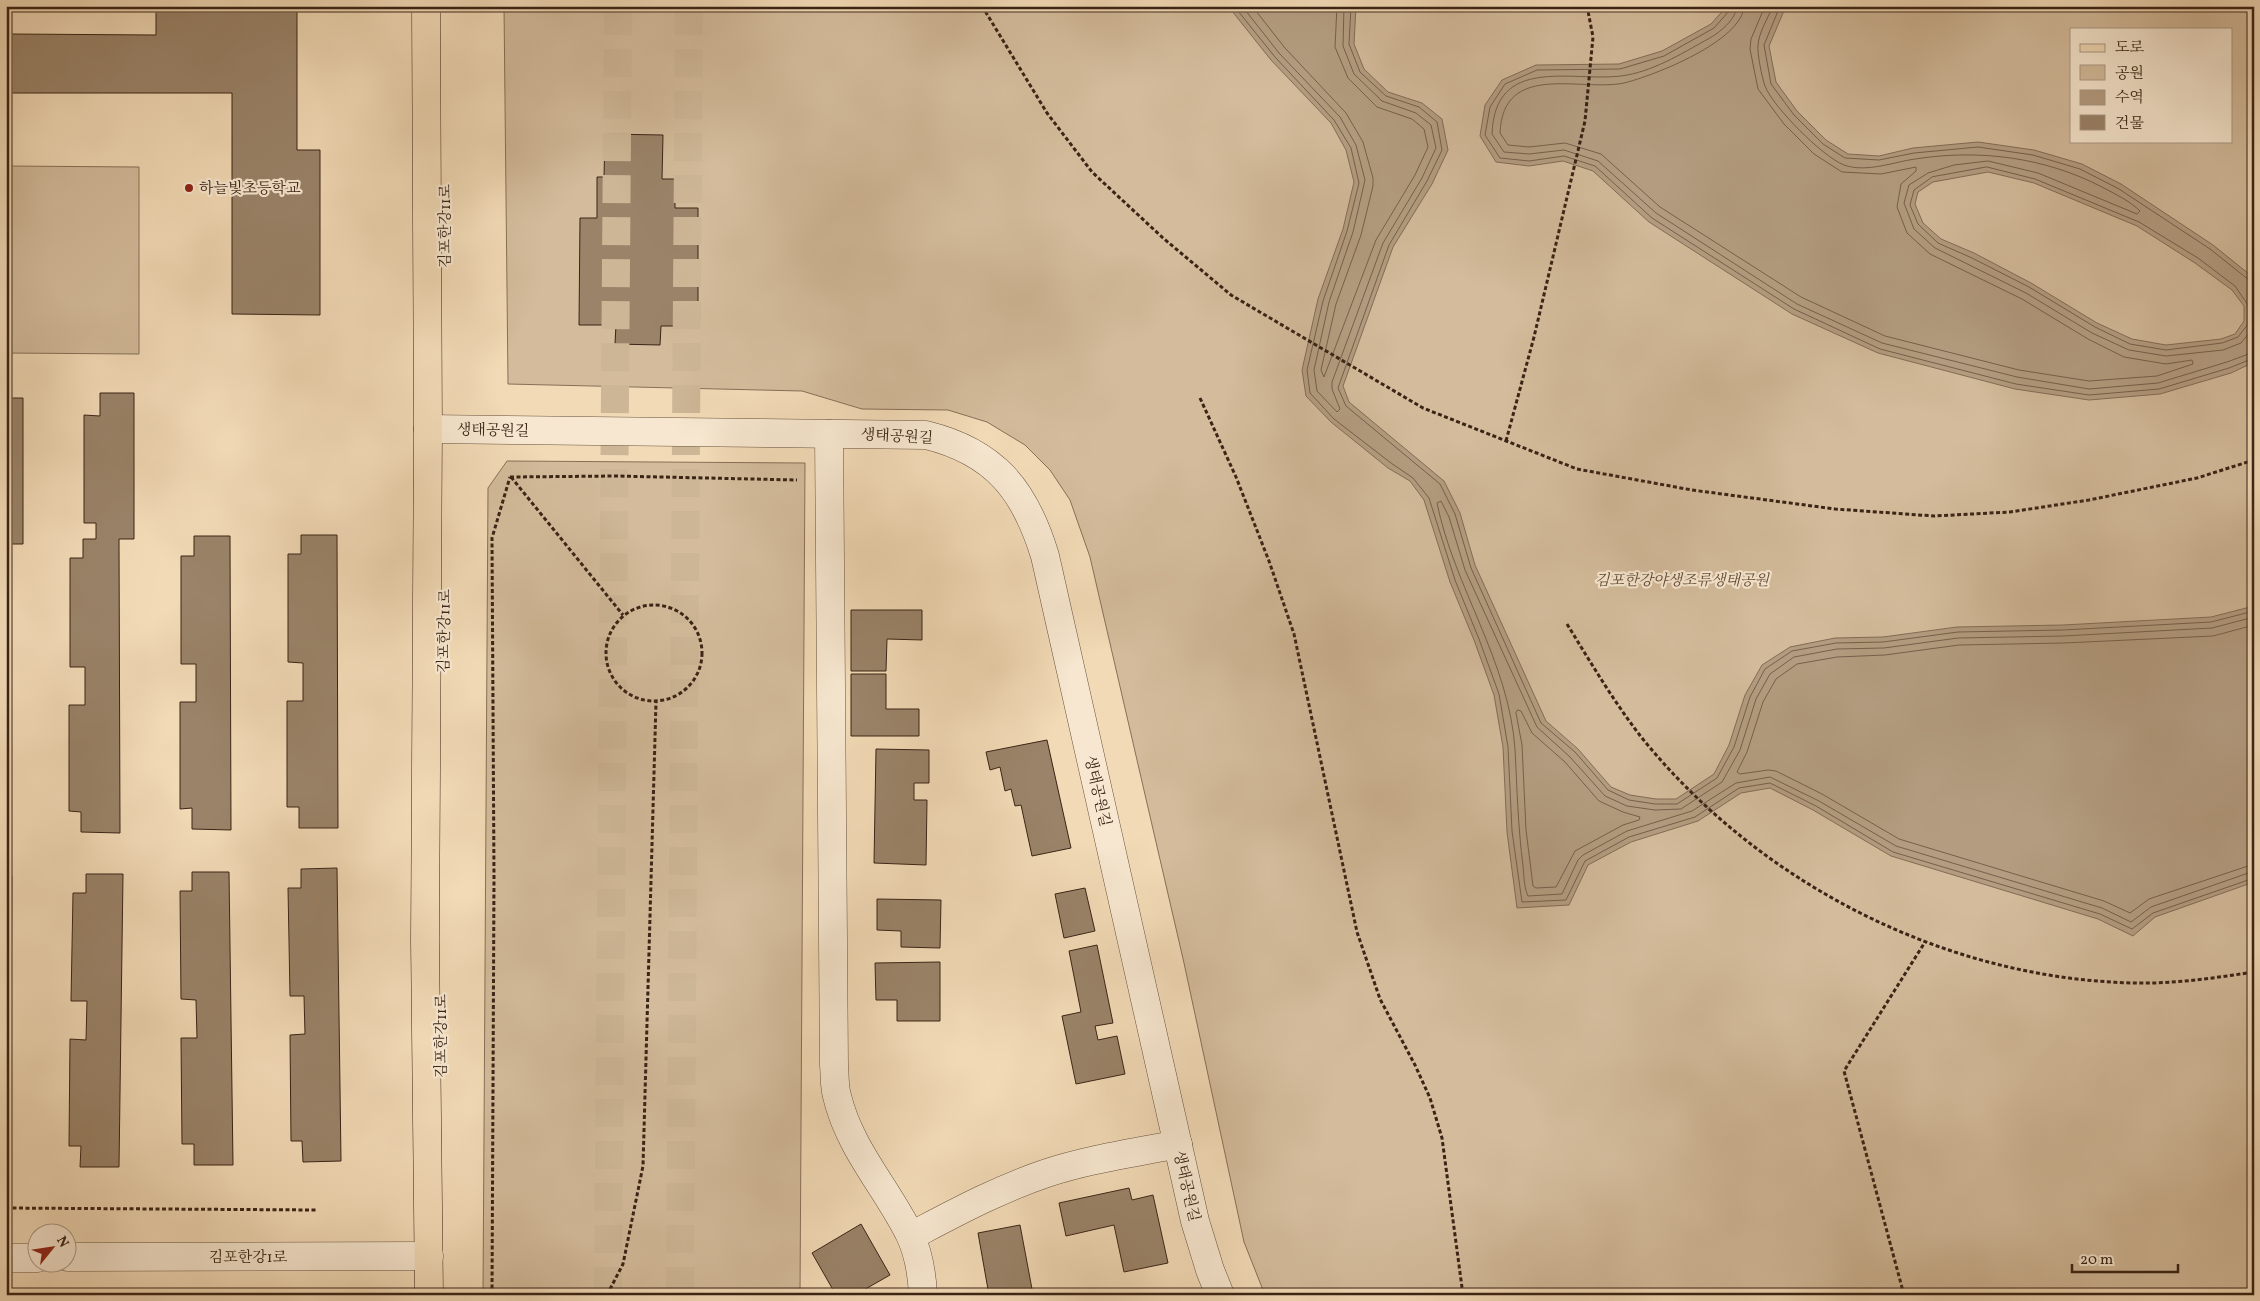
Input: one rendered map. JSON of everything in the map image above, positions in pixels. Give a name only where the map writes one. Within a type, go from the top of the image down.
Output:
[{"type":"main road","name":"김포한강11로","points":[[426,6],[437,430]]},
{"type":"main road","name":"김포한강11로","points":[[429,1295],[424,940],[437,430],[444,6]]},
{"type":"street","name":"생태공원길","points":[[437,430],[900,433],[926,435],[948,440],[991,465],[1010,483],[1026,506],[1037,530],[1045,556],[1195,1221],[1220,1295]]},
{"type":"street","points":[[828,434],[836,1094],[842,1115],[853,1138],[911,1236],[918,1255],[924,1295]]},
{"type":"street","points":[[911,1236],[993,1195],[1048,1172],[1080,1163],[1178,1144]]},
{"type":"street","name":"김포한강1로","points":[[78,1258],[429,1256]]},
{"type":"street","points":[[6,1258],[28,1258]]},
{"type":"path","points":[[982,6],[1047,113],[1092,172],[1163,238],[1231,295],[1423,408],[1577,469],[1692,490],[1834,509],[1934,516],[2010,512],[2089,500],[2197,478],[2254,460]]},
{"type":"path","points":[[1506,441],[1560,229],[1585,121],[1593,37],[1587,6]]},
{"type":"path","points":[[1200,398],[1236,477],[1266,553],[1294,634],[1357,932],[1380,999],[1415,1064],[1430,1098],[1442,1138],[1463,1295]]},
{"type":"path","points":[[510,477],[615,476],[807,480]]},
{"type":"path","points":[[510,477],[623,615]]},
{"type":"path","points":[[492,1295],[494,867],[492,538],[510,477]]},
{"type":"path","points":[[651,605],[666,606],[680,612],[691,622],[699,636],[702,650],[701,666],[694,680],[684,691],[671,699],[656,702],[641,700],[627,694],[616,684],[608,670],[605,656],[607,640],[613,626],[623,615],[636,608],[651,605]]},
{"type":"path","points":[[1567,624],[1606,687],[1643,738],[1682,782],[1715,814],[1758,850],[1831,898],[1925,942],[1991,964],[2060,977],[2135,983],[2205,979],[2254,972]]},
{"type":"path","points":[[607,1295],[623,1264],[643,1166],[656,702]]},
{"type":"path","points":[[1904,1295],[1844,1070],[1925,942]]},
{"type":"path","points":[[6,1208],[316,1210]]},
{"type":"green space","name":"김포한강야생조류생태공원","points":[[504,6],[2254,6],[2254,1295],[1265,1295],[1244,1242],[1184,963],[1090,557],[1070,500],[1050,470],[1025,445],[987,422],[948,410],[862,409],[802,391],[508,384]]},
{"type":"green space","points":[[6,166],[139,167],[139,354],[6,353]]},
{"type":"green space","points":[[507,461],[805,463],[800,1295],[483,1295],[488,488]]},
{"type":"water","points":[[1228,6],[1356,6],[1354,44],[1364,69],[1388,92],[1422,103],[1442,119],[1448,150],[1432,184],[1393,247],[1343,386],[1349,402],[1444,481],[1460,513],[1475,565],[1546,721],[1578,749],[1611,787],[1630,795],[1656,799],[1676,799],[1714,774],[1729,745],[1745,695],[1762,665],[1790,647],[1835,638],[1883,637],[1957,627],[2063,625],[2211,617],[2254,606],[2254,882],[2155,917],[2133,936],[2098,919],[1891,856],[1813,810],[1770,788],[1741,793],[1698,821],[1631,842],[1588,865],[1569,905],[1517,908],[1507,832],[1503,747],[1494,695],[1450,582],[1424,500],[1410,481],[1388,468],[1331,422],[1306,396],[1302,370],[1318,299],[1343,229],[1354,182],[1346,150],[1331,123],[1271,60]]},
{"type":"water","points":[[1727,6],[1786,6],[1769,46],[1776,82],[1797,111],[1826,140],[1848,154],[1879,156],[1913,148],[1978,142],[2034,150],[2082,164],[2121,184],[2213,245],[2254,278],[2254,362],[2231,373],[2160,394],[2089,400],[2015,389],[1878,353],[1792,314],[1649,222],[1593,171],[1563,161],[1529,166],[1496,162],[1480,136],[1485,105],[1502,80],[1536,65],[1619,64],[1662,51],[1711,24]],"holes":[[[1988,172],[2034,183],[2137,226],[2195,263],[2232,290],[2244,306],[2244,321],[2235,334],[2221,339],[2166,345],[2132,339],[2097,323],[2031,283],[1974,253],[1941,239],[1923,223],[1915,204],[1918,192],[1933,182]]]},
{"type":"building","name":"하늘빛초등학교","points":[[6,6],[11,6],[11,34],[156,35],[156,6],[297,6],[297,150],[320,150],[320,315],[232,314],[232,93],[6,93]]},
{"type":"building","points":[[605,134],[663,135],[662,179],[675,179],[675,208],[698,208],[698,326],[661,326],[660,345],[615,344],[616,325],[579,325],[580,218],[597,218],[597,177],[604,177]]},
{"type":"building","points":[[100,393],[134,393],[134,539],[119,539],[120,833],[81,832],[81,812],[69,811],[69,705],[85,705],[85,667],[70,667],[70,558],[83,558],[83,539],[96,539],[96,523],[84,523],[84,415],[100,416]]},
{"type":"building","points":[[6,398],[23,398],[23,544],[9,544],[10,837],[6,837]]},
{"type":"building","points":[[301,535],[337,535],[338,828],[299,828],[299,807],[287,807],[287,701],[303,701],[303,663],[288,662],[288,554],[301,554]]},
{"type":"building","points":[[194,536],[230,536],[231,830],[192,829],[192,808],[180,809],[180,702],[196,702],[196,664],[181,664],[181,556],[194,556]]},
{"type":"building","points":[[851,610],[922,610],[922,640],[887,639],[886,671],[851,671]]},
{"type":"building","points":[[851,674],[886,674],[886,709],[919,709],[919,736],[851,736]]},
{"type":"building","points":[[1047,740],[1071,848],[1032,856],[1021,805],[1015,806],[1011,789],[1005,791],[1000,767],[990,770],[986,752]]},
{"type":"building","points":[[876,749],[929,750],[929,783],[914,783],[914,800],[927,800],[926,865],[874,863]]},
{"type":"building","points":[[337,868],[341,1161],[303,1162],[302,1141],[291,1141],[290,1035],[305,1034],[304,996],[290,996],[288,888],[301,888],[301,869]]},
{"type":"building","points":[[192,872],[229,872],[233,1165],[194,1165],[194,1144],[182,1144],[181,1038],[197,1038],[196,1000],[181,999],[180,891],[192,891]]},
{"type":"building","points":[[86,874],[123,874],[119,1167],[80,1167],[81,1146],[69,1146],[70,1039],[86,1040],[87,1001],[71,1001],[73,893],[86,893]]},
{"type":"building","points":[[6,876],[12,876],[10,1170],[6,1170]]},
{"type":"building","points":[[1085,888],[1095,931],[1064,938],[1055,894]]},
{"type":"building","points":[[877,899],[941,900],[940,948],[901,947],[901,931],[877,930]]},
{"type":"building","points":[[1097,945],[1113,1023],[1095,1026],[1098,1040],[1117,1036],[1125,1074],[1076,1084],[1062,1016],[1081,1012],[1069,951]]},
{"type":"building","points":[[940,962],[940,1021],[897,1021],[897,1000],[876,1000],[875,963]]},
{"type":"building","points":[[1129,1188],[1132,1200],[1153,1195],[1168,1263],[1124,1272],[1114,1225],[1066,1236],[1059,1203]]},
{"type":"building","points":[[861,1224],[890,1275],[855,1295],[836,1295],[812,1253]]},
{"type":"building","points":[[1020,1225],[1032,1289],[1002,1295],[989,1295],[978,1233]]},
{"type":"tunnel","points":[[608,1295],[618,6]]},
{"type":"tunnel","points":[[680,1295],[689,6]]},
{"type":"place","name":"하늘빛초등학교","points":[[189,188]]}]
